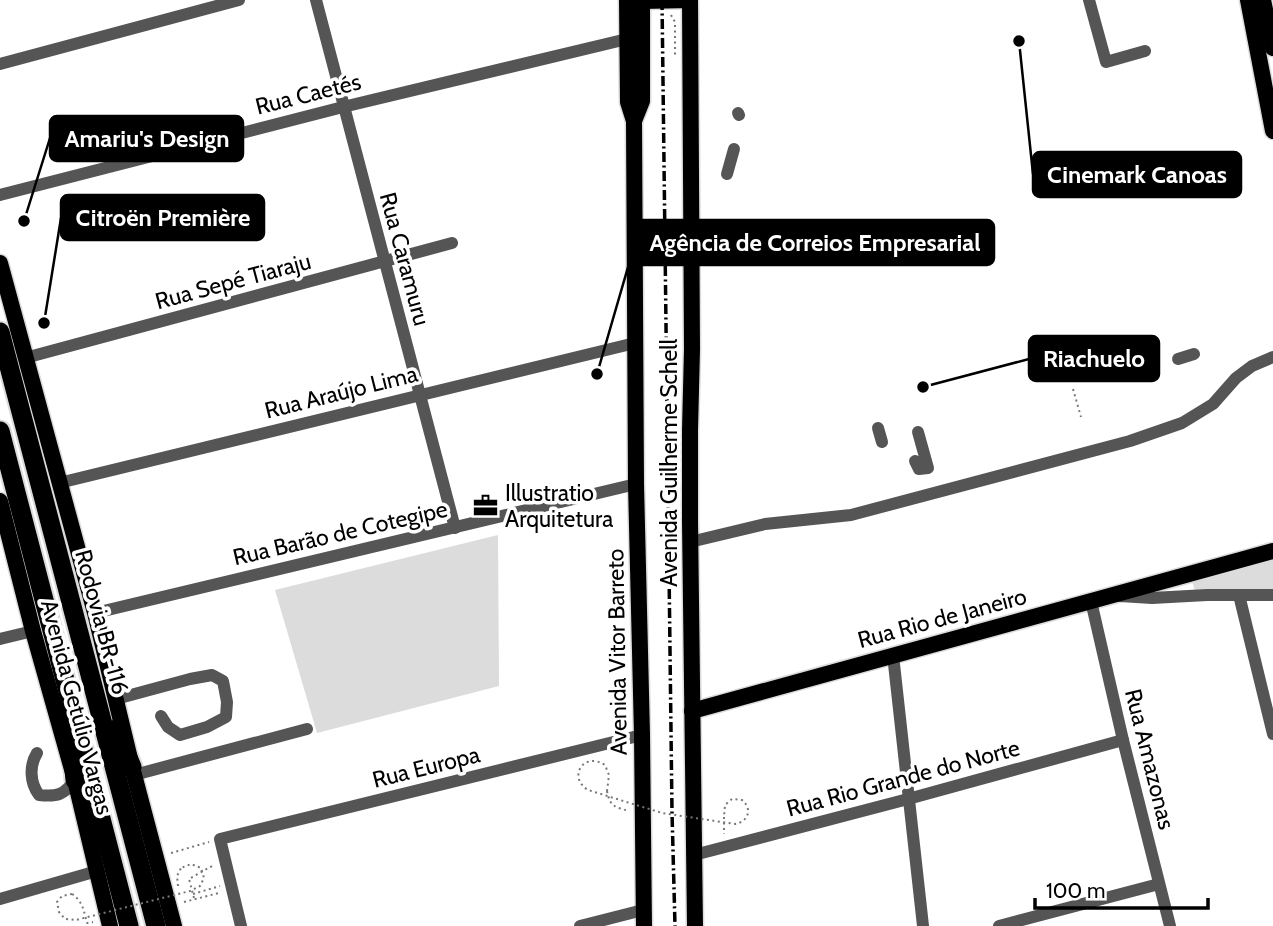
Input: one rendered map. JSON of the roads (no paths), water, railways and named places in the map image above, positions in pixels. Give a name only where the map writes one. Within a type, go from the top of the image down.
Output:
[{"type":"highway","name":"Rodovia BR-116","points":[[0,332],[156,926]]},
{"type":"highway","points":[[0,430],[129,926]]},
{"type":"highway","points":[[92,676],[133,771]]},
{"type":"highway","points":[[66,685],[75,780]]},
{"type":"main road","points":[[634,121],[642,101],[637,0],[690,0]]},
{"type":"main road","name":"Avenida Vitor Barreto","points":[[637,0],[627,39],[628,102],[634,121],[636,484],[644,918]]},
{"type":"main road","name":"Avenida Guilherme Schell","points":[[690,0],[690,542],[695,926]]},
{"type":"main road","points":[[1248,0],[1273,131]]},
{"type":"main road","points":[[1264,0],[1273,48]]},
{"type":"main road","name":"Avenida Getúlio Vargas","points":[[0,263],[95,613],[174,926]]},
{"type":"main road","name":"Avenida Getúlio Vargas","points":[[0,501],[75,780],[109,922]]},
{"type":"main road","points":[[1113,595],[1273,551]]},
{"type":"main road","name":"Rua Rio de Janeiro","points":[[692,711],[1113,595]]},
{"type":"street","points":[[0,64],[239,0]]},
{"type":"street","name":"Rua Caramuru","points":[[316,0],[454,528]]},
{"type":"street","points":[[1089,0],[1106,62],[1145,51]]},
{"type":"street","name":"Rua Caetés","points":[[0,195],[343,107],[627,39]]},
{"type":"street","points":[[727,174],[734,149]]},
{"type":"street","name":"Rua Sepé Tiaraju","points":[[25,358],[452,243]]},
{"type":"street","name":"Rua Araújo Lima","points":[[59,483],[635,343]]},
{"type":"street","points":[[1178,359],[1195,354]]},
{"type":"street","points":[[690,542],[765,524],[851,515],[1129,441],[1182,423],[1213,404],[1236,378],[1252,366],[1273,357]]},
{"type":"street","points":[[878,428],[882,442]]},
{"type":"street","points":[[915,461],[919,469],[928,468],[918,432]]},
{"type":"street","name":"Rua Barão de Cotegipe","points":[[95,613],[636,484]]},
{"type":"street","points":[[1182,575],[1185,586],[1190,590],[1207,595]]},
{"type":"street","name":"Rua Rio de Janeiro","points":[[1113,595],[1152,598],[1273,595]]},
{"type":"street","points":[[1239,595],[1273,734]]},
{"type":"street","name":"Rua Amazonas","points":[[1091,601],[1170,926]]},
{"type":"street","points":[[0,639],[33,631]]},
{"type":"street","points":[[893,654],[923,926]]},
{"type":"street","points":[[116,699],[212,675],[223,681],[227,702],[226,717],[207,727],[180,735],[168,727],[161,716]]},
{"type":"street","points":[[133,771],[307,729]]},
{"type":"street","name":"Rua Europa","points":[[241,926],[220,839],[642,735]]},
{"type":"street","name":"Rua Rio Grande do Norte","points":[[694,855],[1123,740]]},
{"type":"street","points":[[37,753],[31,768],[34,789],[39,795],[61,794],[67,791],[75,780]]},
{"type":"street","points":[[0,899],[97,872]]},
{"type":"street","points":[[999,926],[1159,884]]},
{"type":"street","points":[[580,926],[644,918]]},
{"type":"railway","points":[[662,0],[675,926]]},
{"type":"place","name":"Cinemark Canoas","points":[[1019,41]]},
{"type":"place","name":"Amariu's Design","points":[[24,221]]},
{"type":"place","name":"Citroën Première","points":[[44,323]]},
{"type":"place","name":"Agência de Correios Empresarial","points":[[597,374]]},
{"type":"place","name":"Riachuelo","points":[[923,387]]},
{"type":"place","name":"Illustratio Arquitetura","points":[[485,506]]}]
